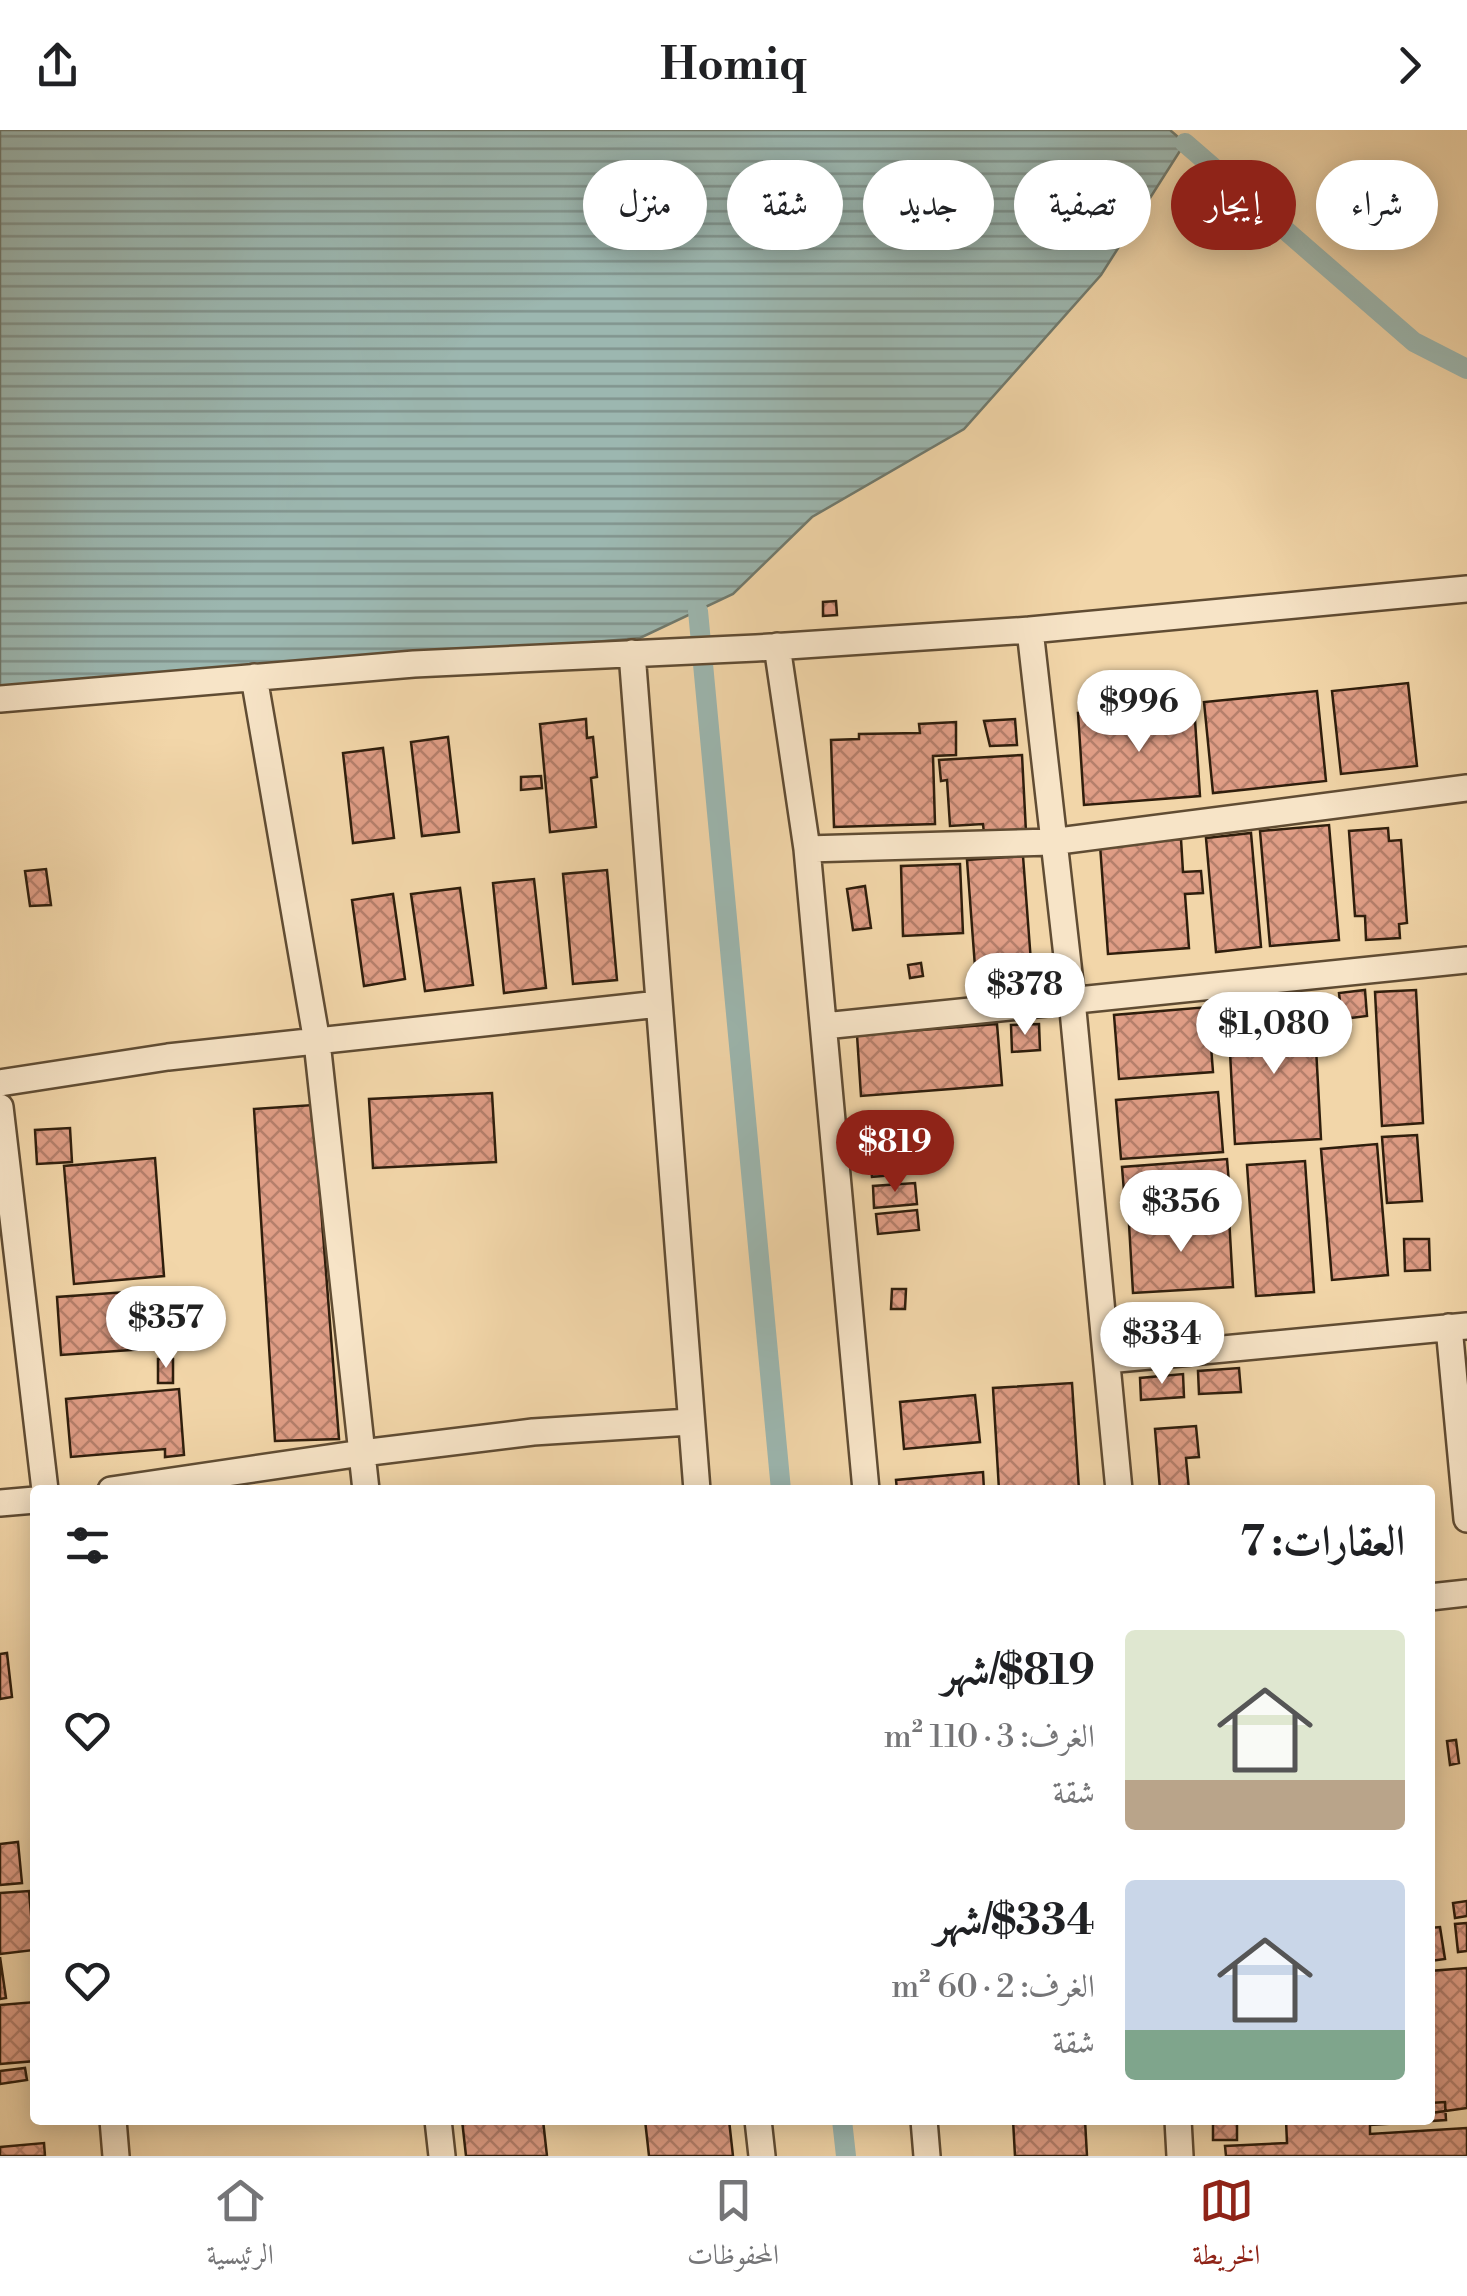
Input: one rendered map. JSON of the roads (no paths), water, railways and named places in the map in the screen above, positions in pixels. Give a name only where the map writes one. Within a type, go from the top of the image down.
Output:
[{"type":"street","points":[[0,699],[414,664],[1030,630],[1467,589]]},
{"type":"street","points":[[1030,630],[1051,842],[1072,1000],[1118,1485]]},
{"type":"street","points":[[777,646],[806,849],[866,1485]]},
{"type":"street","points":[[632,653],[696,1485]]},
{"type":"street","points":[[254,677],[317,1042],[365,1485]]},
{"type":"street","points":[[806,849],[1051,842],[1467,788]]},
{"type":"street","points":[[824,1026],[1467,960]]},
{"type":"street","points":[[0,1083],[168,1057],[658,1004]]},
{"type":"street","points":[[0,1106],[44,1485]]},
{"type":"street","points":[[1106,1360],[1458,1327],[1467,1520]]},
{"type":"street","points":[[146,1485],[547,1431],[690,1422]]},
{"type":"street","points":[[0,1503],[30,1500]]},
{"type":"street","points":[[1435,1596],[1467,1593]]},
{"type":"street","points":[[113,2125],[116,2156]]},
{"type":"street","points":[[439,2125],[442,2156]]},
{"type":"street","points":[[759,2125],[762,2156]]},
{"type":"street","points":[[925,2125],[928,2156]]},
{"type":"street","points":[[1178,2125],[1180,2156]]},
{"type":"water","points":[[0,130],[1170,130],[1185,143],[1151,196],[1151,160],[1014,160],[1014,250],[1117,250],[1101,275],[964,429],[812,517],[733,594],[640,638],[0,693]]},
{"type":"waterway","points":[[1185,143],[1414,342],[1467,369]]},
{"type":"waterway","points":[[698,611],[781,1485]]},
{"type":"waterway","points":[[843,2125],[846,2156]]}]
